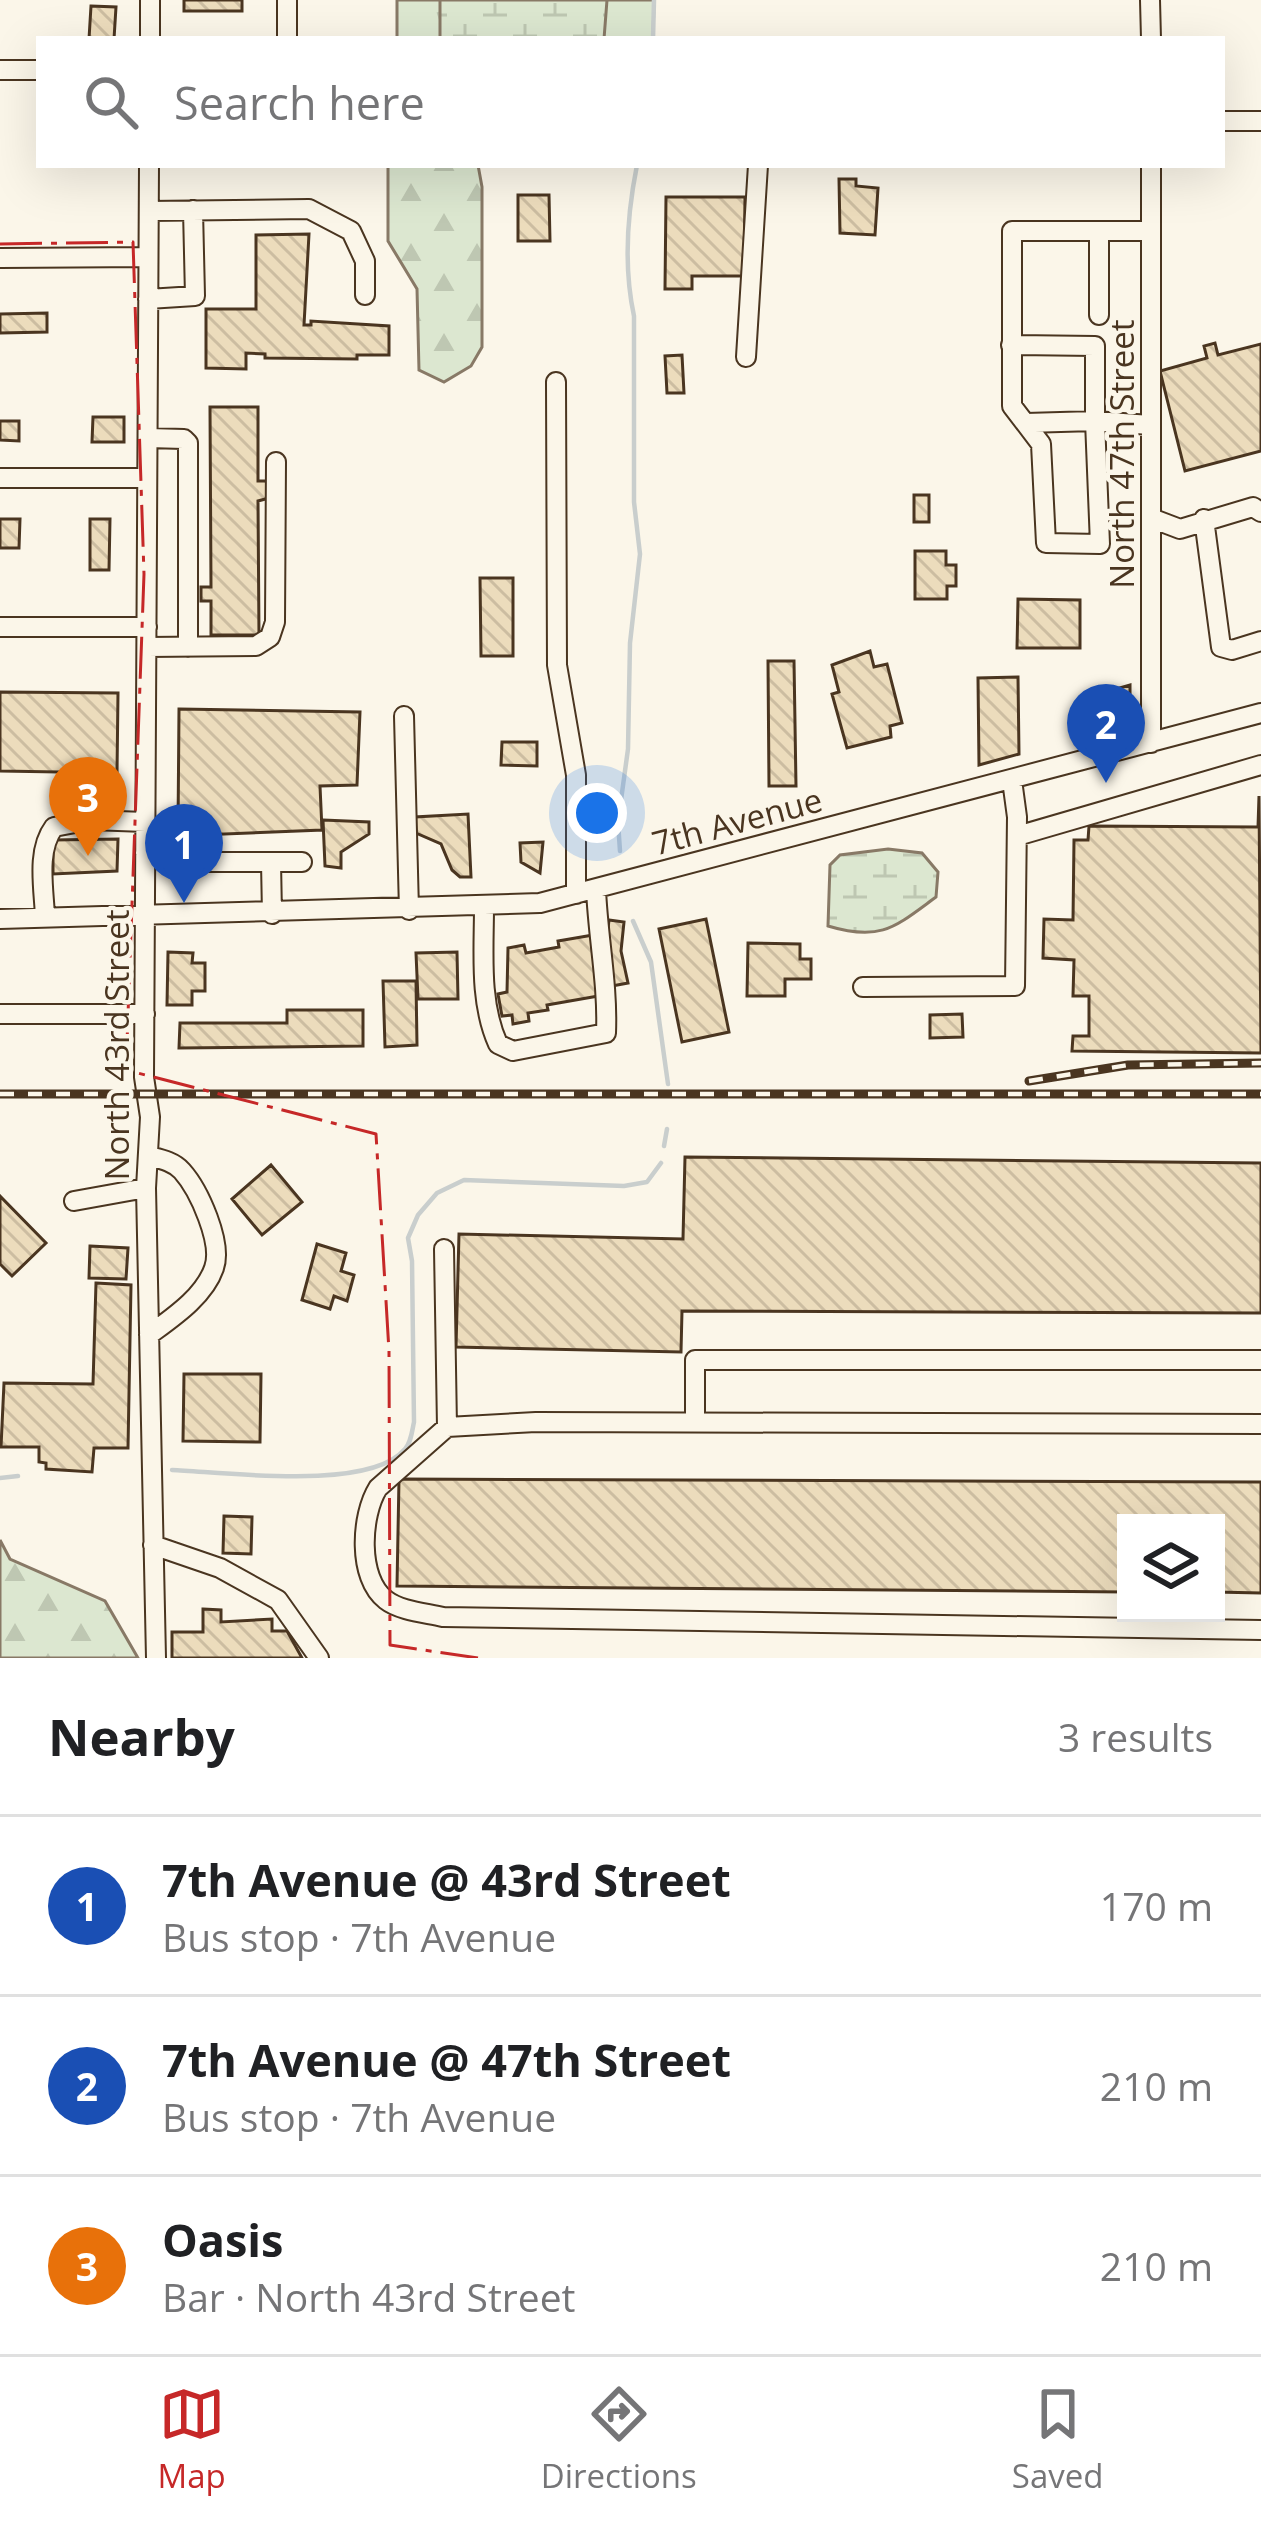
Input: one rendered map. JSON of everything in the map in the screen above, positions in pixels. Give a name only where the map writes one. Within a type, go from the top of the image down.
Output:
[{"type":"street","points":[[150,0],[150,36]]},
{"type":"street","points":[[287,0],[287,36]]},
{"type":"street","points":[[1150,0],[1150,36]]},
{"type":"street","points":[[0,70],[36,70]]},
{"type":"street","points":[[1225,121],[1261,121]]},
{"type":"street","name":"North 43rd Street","points":[[149,168],[145,1014],[156,1658]]},
{"type":"street","points":[[746,357],[758,168]]},
{"type":"street","name":"North 47th Street","points":[[1150,743],[1151,168]]},
{"type":"street","points":[[149,211],[309,209],[351,231],[365,260],[365,295]]},
{"type":"street","points":[[148,298],[195,296],[194,210]]},
{"type":"street","points":[[1011,345],[1095,346],[1100,544],[1046,543],[1041,444],[1012,406],[1011,345],[1012,231],[1151,231]]},
{"type":"street","points":[[1099,315],[1100,231]]},
{"type":"street","points":[[0,258],[148,257]]},
{"type":"street","points":[[556,382],[557,665],[576,776],[576,894]]},
{"type":"street","points":[[1026,423],[1150,424]]},
{"type":"street","points":[[148,438],[188,442],[188,647]]},
{"type":"street","points":[[0,627],[147,637],[188,647],[256,646],[270,637],[275,622],[276,461]]},
{"type":"street","points":[[0,478],[147,478]]},
{"type":"street","points":[[1150,518],[1180,529],[1253,507],[1261,512]]},
{"type":"street","points":[[1204,520],[1221,647],[1232,650],[1261,641]]},
{"type":"street","name":"7th Avenue","points":[[0,919],[540,903],[1261,713]]},
{"type":"street","points":[[404,716],[409,910]]},
{"type":"street","points":[[1017,836],[1261,765]]},
{"type":"street","points":[[863,987],[1015,986],[1017,836],[1012,780]]},
{"type":"street","points":[[45,917],[43,856],[54,827],[92,820],[146,823]]},
{"type":"street","points":[[146,853],[176,852],[201,862],[302,862]]},
{"type":"street","points":[[271,862],[272,914]]},
{"type":"street","points":[[484,906],[484,982],[492,1031],[498,1044],[513,1051],[606,1033],[608,991],[596,889]]},
{"type":"street","points":[[0,1014],[145,1014]]},
{"type":"street","points":[[148,1156],[184,1172],[216,1240],[217,1263],[206,1286],[148,1335]]},
{"type":"street","points":[[74,1201],[146,1188]]},
{"type":"street","points":[[444,1249],[447,1427]]},
{"type":"street","points":[[695,1422],[694,1360],[1261,1360]]},
{"type":"street","points":[[1261,1424],[536,1422],[447,1427],[378,1488],[370,1500],[366,1525],[368,1563],[374,1584],[386,1600],[443,1617],[1261,1630]]},
{"type":"street","points":[[153,1545],[220,1568],[278,1600],[319,1658]]},
{"type":"green space","points":[[397,0],[654,0],[653,36],[397,36]]},
{"type":"green space","points":[[440,0],[607,0],[604,36],[440,36]]},
{"type":"green space","points":[[388,168],[479,168],[482,347],[471,366],[444,382],[419,370],[417,289],[388,241]]},
{"type":"green space","points":[[888,849],[922,853],[938,872],[936,897],[875,932],[828,926],[830,865],[840,855]]},
{"type":"green space","points":[[0,1540],[10,1559],[105,1601],[138,1658],[0,1658]]},
{"type":"building","points":[[184,0],[242,0],[242,11],[184,11]]},
{"type":"building","points":[[91,6],[116,7],[114,36],[89,36]]},
{"type":"building","points":[[839,179],[856,179],[856,186],[878,188],[875,235],[840,233]]},
{"type":"building","points":[[518,195],[549,195],[550,241],[518,241]]},
{"type":"building","points":[[666,197],[745,197],[744,276],[692,276],[692,289],[665,289]]},
{"type":"building","points":[[309,234],[304,325],[311,321],[389,326],[389,355],[265,358],[265,354],[246,353],[246,369],[206,368],[206,309],[256,309],[256,235]]},
{"type":"building","points":[[47,313],[47,332],[0,333],[0,314]]},
{"type":"building","points":[[1215,343],[1218,355],[1261,344],[1261,451],[1185,471],[1160,371],[1207,358],[1204,346]]},
{"type":"building","points":[[682,355],[684,393],[667,393],[665,356]]},
{"type":"building","points":[[210,407],[258,407],[258,481],[269,481],[269,498],[258,501],[259,635],[211,635],[211,601],[201,601],[201,587],[211,587]]},
{"type":"building","points":[[93,417],[124,417],[124,442],[92,442]]},
{"type":"building","points":[[0,421],[19,421],[19,441],[0,440]]},
{"type":"building","points":[[914,495],[929,495],[929,522],[914,522]]},
{"type":"building","points":[[0,519],[20,519],[19,548],[0,548]]},
{"type":"building","points":[[90,519],[110,519],[109,570],[90,570]]},
{"type":"building","points":[[915,551],[946,551],[946,565],[956,565],[956,586],[947,586],[947,599],[915,599]]},
{"type":"building","points":[[480,578],[513,578],[513,656],[481,656]]},
{"type":"building","points":[[1018,599],[1080,600],[1080,648],[1017,648]]},
{"type":"building","points":[[870,651],[874,667],[887,664],[902,723],[890,726],[891,737],[847,748],[832,694],[839,692],[832,665]]},
{"type":"building","points":[[768,661],[794,661],[796,786],[769,786]]},
{"type":"building","points":[[1018,677],[1019,754],[979,765],[978,678]]},
{"type":"building","points":[[1130,685],[1130,719],[1085,732],[1085,698]]},
{"type":"building","points":[[0,692],[118,693],[117,773],[0,771]]},
{"type":"building","points":[[179,709],[360,712],[357,785],[320,786],[322,830],[200,835],[200,830],[178,830]]},
{"type":"building","points":[[502,742],[537,742],[537,766],[501,765]]},
{"type":"building","points":[[1259,796],[1261,1053],[1072,1051],[1073,1036],[1089,1036],[1089,996],[1073,996],[1074,960],[1043,958],[1044,919],[1073,920],[1074,840],[1088,840],[1089,826],[1258,827]]},
{"type":"building","points":[[468,814],[471,877],[460,877],[441,844],[416,833],[415,817]]},
{"type":"building","points":[[323,820],[369,822],[369,834],[341,852],[341,868],[325,866]]},
{"type":"building","points":[[118,839],[117,871],[53,874],[53,840]]},
{"type":"building","points":[[543,842],[540,873],[521,862],[520,843]]},
{"type":"building","points":[[706,919],[729,1032],[682,1042],[659,929]]},
{"type":"building","points":[[609,920],[624,922],[621,951],[628,983],[612,986],[605,953]]},
{"type":"building","points":[[593,935],[604,995],[547,1005],[548,1010],[528,1013],[529,1021],[513,1024],[512,1015],[502,1016],[498,994],[507,992],[508,948],[524,945],[526,953]]},
{"type":"building","points":[[748,943],[800,944],[800,959],[811,959],[811,979],[785,979],[785,996],[747,996]]},
{"type":"building","points":[[168,952],[193,953],[192,963],[205,963],[205,991],[192,991],[192,1005],[167,1005]]},
{"type":"building","points":[[457,952],[458,999],[418,999],[416,953]]},
{"type":"building","points":[[383,981],[416,981],[417,1045],[385,1047]]},
{"type":"building","points":[[287,1010],[363,1010],[363,1046],[179,1048],[180,1023],[287,1023]]},
{"type":"building","points":[[962,1014],[963,1037],[930,1038],[930,1015]]},
{"type":"building","points":[[685,1157],[1261,1163],[1261,1313],[682,1311],[681,1352],[456,1347],[459,1234],[683,1239]]},
{"type":"building","points":[[271,1165],[302,1202],[262,1235],[232,1199]]},
{"type":"building","points":[[0,1196],[46,1243],[12,1276],[0,1264]]},
{"type":"building","points":[[317,1244],[346,1253],[341,1271],[354,1275],[347,1301],[334,1296],[330,1309],[302,1300]]},
{"type":"building","points":[[90,1246],[128,1248],[126,1279],[89,1278]]},
{"type":"building","points":[[96,1283],[131,1285],[128,1448],[94,1448],[92,1472],[46,1469],[46,1463],[39,1462],[39,1447],[1,1447],[4,1383],[93,1384]]},
{"type":"building","points":[[184,1374],[261,1374],[260,1442],[183,1441]]},
{"type":"building","points":[[399,1479],[1261,1482],[1261,1593],[1225,1592],[1225,1514],[1117,1514],[1117,1592],[397,1586]]},
{"type":"building","points":[[224,1516],[252,1517],[251,1554],[223,1553]]},
{"type":"building","points":[[203,1609],[221,1610],[221,1622],[272,1619],[272,1631],[287,1631],[302,1658],[172,1658],[172,1632],[203,1632]]},
{"type":"waterway","points":[[653,36],[654,0]]},
{"type":"waterway","points":[[620,851],[630,643],[640,554],[634,502],[634,316],[627,259],[637,168]]},
{"type":"waterway","points":[[633,921],[651,962],[668,1084]]},
{"type":"waterway","points":[[664,1146],[667,1129]]},
{"type":"waterway","points":[[172,1470],[329,1475],[387,1462],[407,1446],[414,1422],[408,1238],[418,1215],[437,1193],[464,1180],[624,1186],[647,1182],[661,1163]]},
{"type":"waterway","points":[[0,1478],[18,1476]]},
{"type":"railway","points":[[1029,1081],[1128,1065],[1261,1063]]},
{"type":"railway","points":[[0,1094],[1261,1094]]},
{"type":"power","points":[[0,244],[133,242],[144,574],[126,1070],[376,1134],[389,1351],[390,1645],[478,1658]]},
{"type":"place","name":"7th Avenue @ 47th Street","points":[[1106,783]]},
{"type":"place","name":"Oasis","points":[[88,856]]},
{"type":"place","name":"7th Avenue @ 43rd Street","points":[[184,903]]}]
